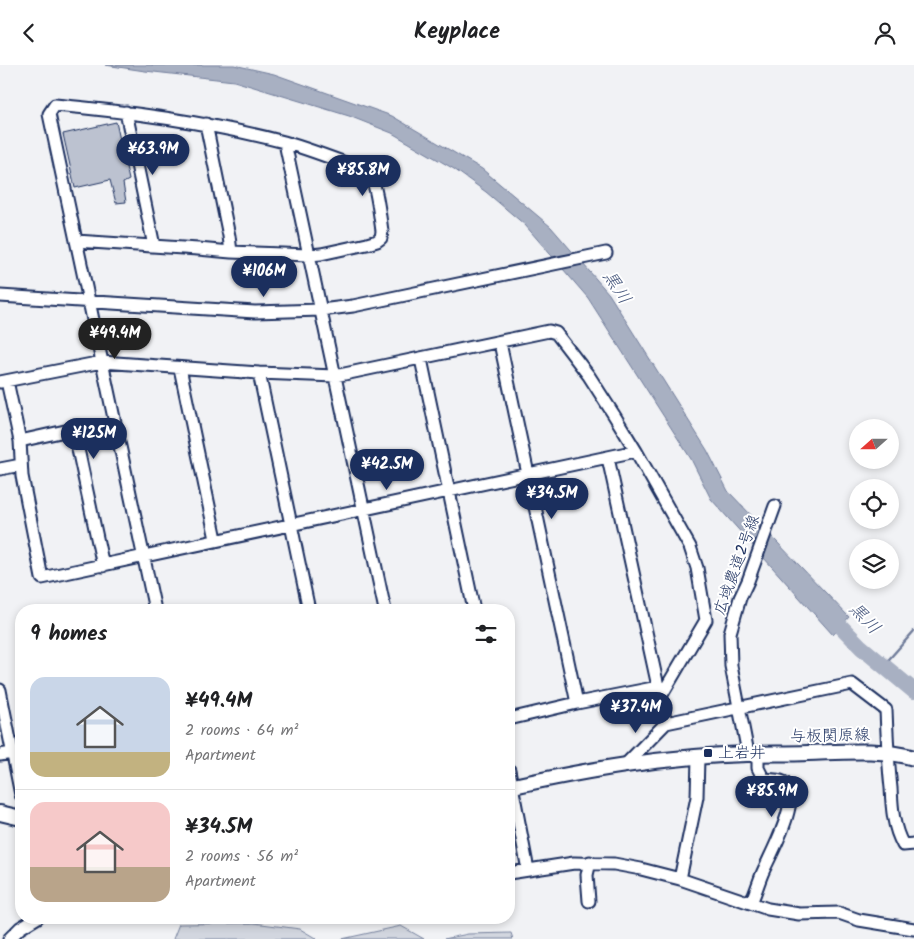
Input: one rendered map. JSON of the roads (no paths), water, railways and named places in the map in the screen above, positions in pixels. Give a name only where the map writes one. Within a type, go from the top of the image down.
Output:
[{"type":"main road","name":"与板関原線","points":[[515,785],[577,772],[698,757],[864,752],[887,753],[914,758]]},
{"type":"main road","points":[[0,813],[15,817]]},
{"type":"street","points":[[76,241],[230,253],[321,254],[367,244],[381,238],[382,231],[374,186],[366,172],[356,167],[285,143],[206,124],[126,112],[55,105],[49,113],[76,241],[102,362],[143,556],[154,604]]},
{"type":"street","points":[[126,112],[154,246]]},
{"type":"street","points":[[206,124],[229,236],[230,253]]},
{"type":"street","points":[[285,143],[384,604]]},
{"type":"street","points":[[0,296],[255,312],[321,310],[353,306],[606,253]]},
{"type":"street","points":[[515,718],[577,703],[659,693],[702,630],[706,620],[697,567],[690,547],[636,451],[589,376],[556,333],[549,331],[500,343],[335,376],[259,373],[102,362],[3,382],[20,441],[21,465],[42,578],[104,566],[216,539],[291,525],[636,451]]},
{"type":"street","points":[[500,343],[577,703]]},
{"type":"street","points":[[421,359],[473,604]]},
{"type":"street","points":[[180,367],[216,539]]},
{"type":"street","points":[[259,373],[309,604]]},
{"type":"street","points":[[20,441],[65,431],[75,435],[104,566]]},
{"type":"street","points":[[608,458],[666,723]]},
{"type":"street","points":[[0,469],[21,465]]},
{"type":"street","name":"広域農道2号線","points":[[751,903],[775,848],[791,799],[789,788],[785,783],[779,780],[763,778],[758,768],[739,707],[731,666],[730,633],[740,598],[775,506]]},
{"type":"street","points":[[625,765],[666,723],[852,684],[886,710],[887,753],[897,835],[903,845],[914,843]]},
{"type":"street","points":[[0,690],[15,767]]},
{"type":"street","points":[[0,755],[12,753]]},
{"type":"street","points":[[680,879],[697,797],[698,757]]},
{"type":"street","points":[[515,809],[528,870]]},
{"type":"street","points":[[515,872],[574,863],[590,862],[623,865],[680,879],[784,912],[799,914],[839,913],[859,920],[914,929]]},
{"type":"street","points":[[589,901],[587,875],[590,862]]},
{"type":"street","points":[[9,939],[27,924]]},
{"type":"water","points":[[105,65],[234,65],[274,74],[392,116],[482,169],[551,227],[609,294],[707,450],[728,491],[849,617],[833,635],[711,499],[691,459],[588,298],[525,225],[486,192],[454,169],[392,133],[349,116],[234,81]]},
{"type":"waterway","name":"黒川","points":[[825,610],[861,647],[914,691]]},
{"type":"waterway","points":[[883,666],[914,631]]},
{"type":"place","name":"上岩井","points":[[708,753]]}]
